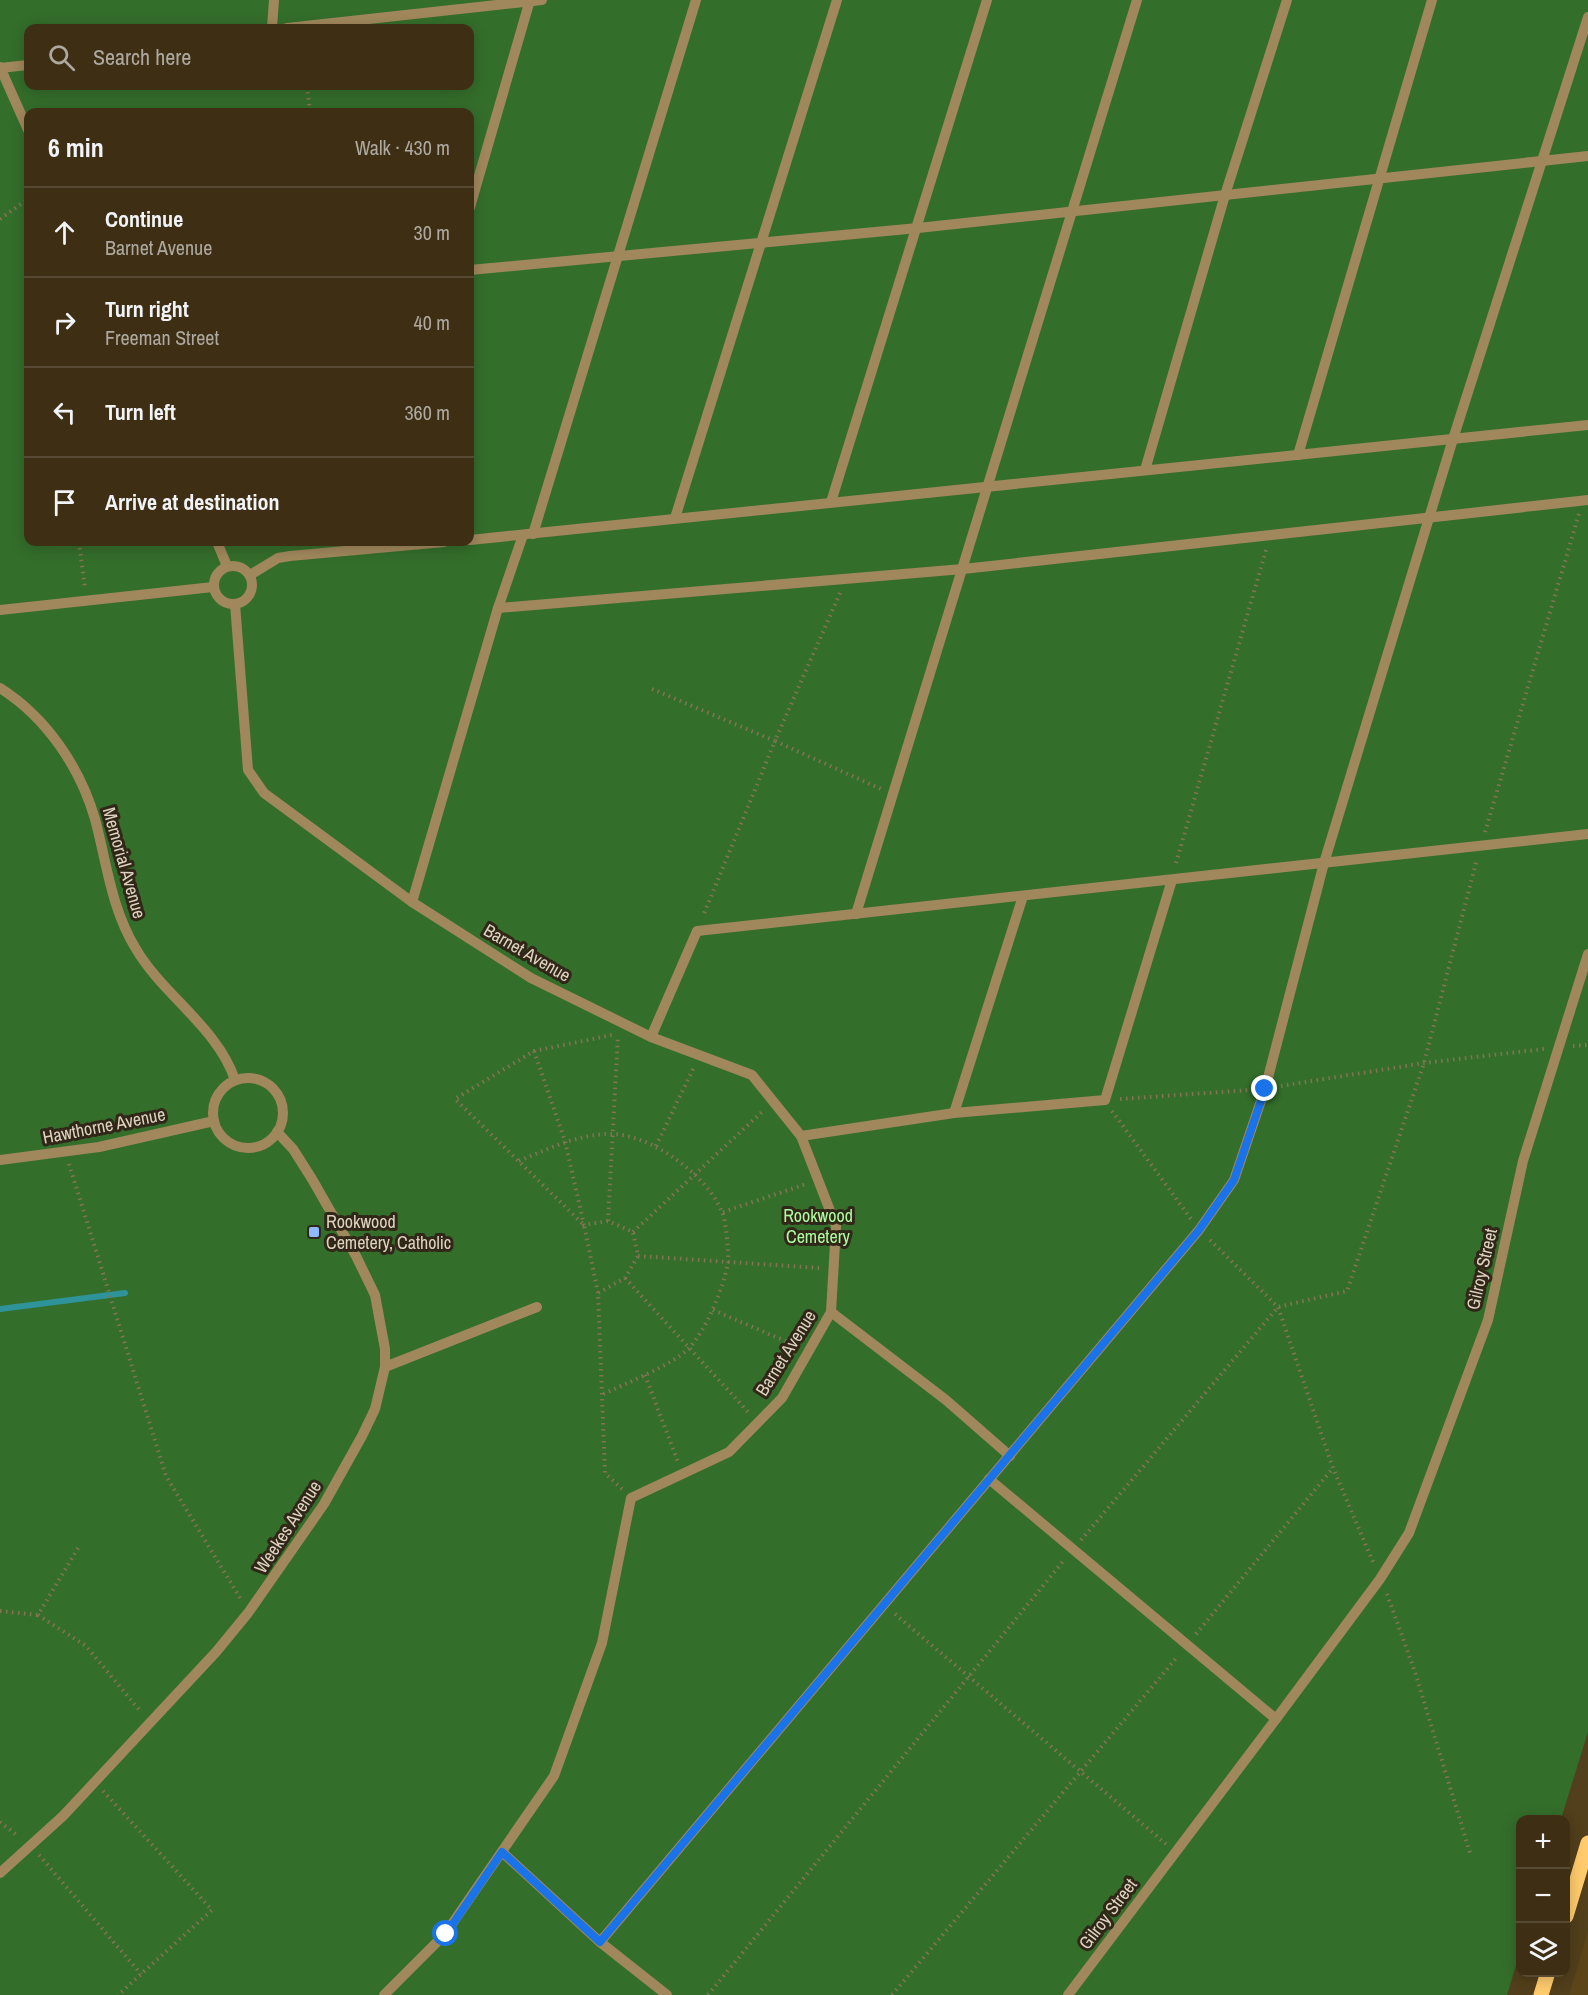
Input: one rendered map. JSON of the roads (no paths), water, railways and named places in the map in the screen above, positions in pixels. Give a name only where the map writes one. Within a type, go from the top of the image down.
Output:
[{"type":"main road","points":[[1570,1903],[1588,1843]]},
{"type":"main road","points":[[1541,1995],[1546,1977]]},
{"type":"street","points":[[272,24],[274,0]]},
{"type":"street","points":[[323,24],[542,0]]},
{"type":"street","points":[[412,902],[498,608],[528,535],[696,0]]},
{"type":"street","points":[[675,518],[837,0]]},
{"type":"street","points":[[831,502],[987,0]]},
{"type":"street","points":[[856,914],[1137,0]]},
{"type":"street","points":[[1145,470],[1225,195],[1287,0]]},
{"type":"street","points":[[1298,455],[1432,0]]},
{"type":"street","points":[[474,193],[530,1]]},
{"type":"street","points":[[600,1942],[1199,1230],[1234,1180],[1265,1089],[1324,863],[1429,517],[1588,17]]},
{"type":"street","points":[[24,65],[0,68],[24,121]]},
{"type":"street","points":[[474,270],[918,228],[1588,156]]},
{"type":"street","points":[[474,540],[1588,425]]},
{"type":"street","points":[[498,608],[963,569],[1586,500]]},
{"type":"street","points":[[219,546],[227,566]]},
{"type":"street","points":[[250,576],[278,558],[360,546]]},
{"type":"street","points":[[227,566],[242,567],[250,576],[252,583],[250,594],[245,600],[234,604],[220,600],[213,587],[218,572],[227,566]]},
{"type":"street","points":[[0,609],[87,602],[213,587]]},
{"type":"street","name":"Barnet Avenue","points":[[234,604],[248,770],[264,793],[412,902],[531,978],[651,1037],[752,1075],[801,1136],[836,1226],[831,1312],[782,1398],[729,1452],[631,1498],[602,1643],[554,1776],[502,1852]]},
{"type":"street","name":"Memorial Avenue","points":[[0,688],[41,723],[68,758],[92,808],[110,889],[127,934],[153,974],[217,1046],[235,1080]]},
{"type":"street","points":[[651,1037],[697,931],[1324,863],[1481,843],[1588,834]]},
{"type":"street","points":[[801,1136],[954,1113],[1105,1100],[1172,880]]},
{"type":"street","points":[[954,1113],[1023,896]]},
{"type":"street","name":"Gilroy Street","points":[[1068,1995],[1380,1579],[1409,1533],[1488,1320],[1523,1161],[1588,954]]},
{"type":"street","points":[[253,1078],[261,1080],[275,1091],[283,1107],[281,1125],[277,1132],[271,1139],[255,1147],[237,1146],[222,1136],[214,1121],[214,1104],[217,1096],[235,1080],[253,1078]]},
{"type":"street","name":"Hawthorne Avenue","points":[[0,1160],[99,1148],[214,1121]]},
{"type":"street","name":"Weekes Avenue","points":[[0,1873],[95,1781],[216,1652],[248,1613],[310,1526],[352,1455],[375,1409],[385,1367],[383,1326],[369,1282],[312,1179],[293,1149],[277,1132]]},
{"type":"street","points":[[385,1367],[537,1308]]},
{"type":"street","points":[[831,1312],[946,1400],[1010,1456]]},
{"type":"street","points":[[989,1479],[1072,1551],[1276,1719]]},
{"type":"street","points":[[384,1995],[446,1934],[502,1852],[600,1942],[667,1995]]},
{"type":"waterway","points":[[0,1309],[125,1293]]},
{"type":"place","name":"Rookwood Cemetery, Catholic","points":[[314,1232]]},
{"type":"park label","name":"Rookwood Cemetery","points":[[818,1226]]}]
